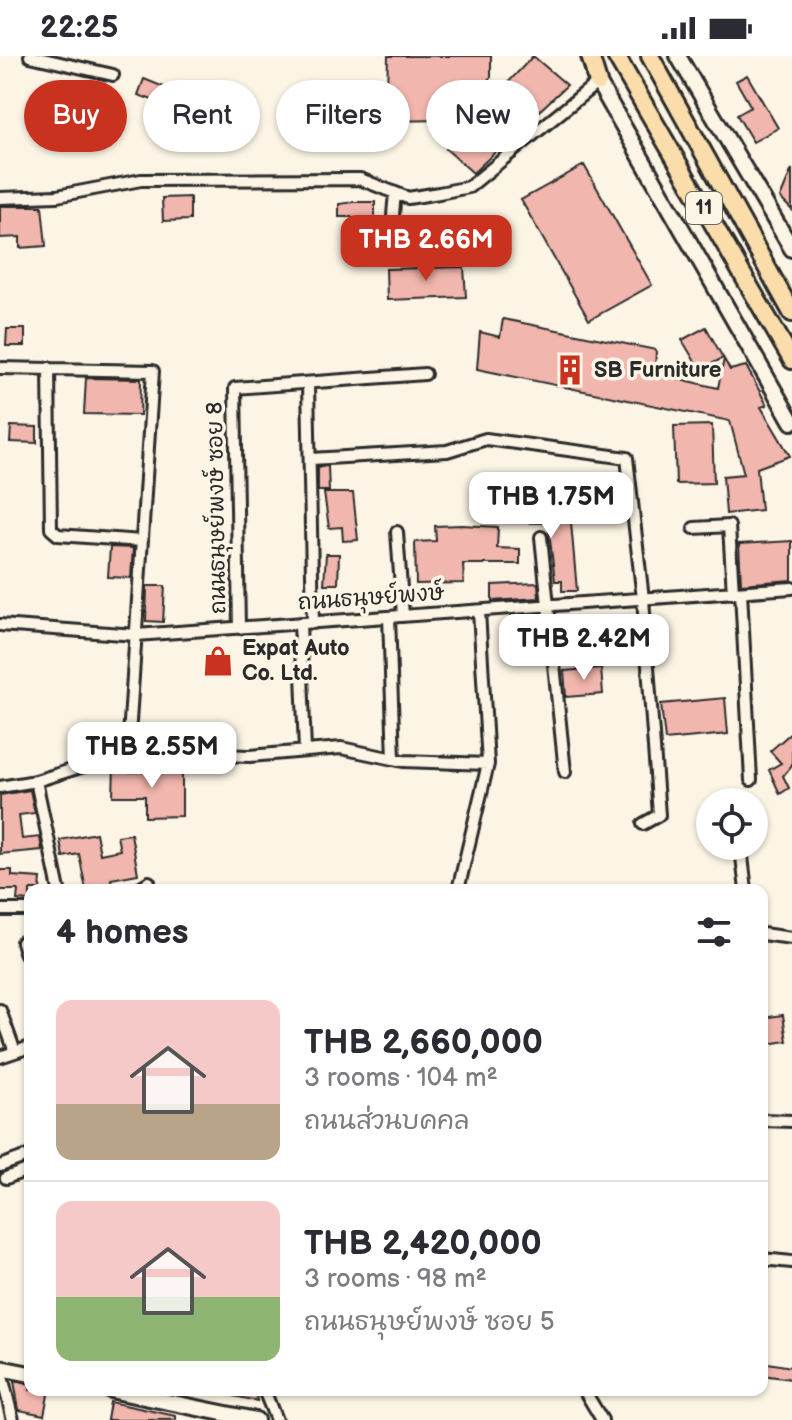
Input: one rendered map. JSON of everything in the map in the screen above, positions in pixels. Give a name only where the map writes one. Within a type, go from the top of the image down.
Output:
[{"type":"highway","points":[[587,56],[598,82]]},
{"type":"highway","name":"11","points":[[616,56],[792,360]]},
{"type":"highway","name":"11","points":[[650,56],[792,313]]},
{"type":"main road","points":[[680,56],[792,249]]},
{"type":"main road","points":[[598,82],[792,422]]},
{"type":"main road","points":[[0,1368],[24,1373]]},
{"type":"main road","points":[[134,1396],[210,1415],[256,1420]]},
{"type":"street","points":[[30,56],[113,75]]},
{"type":"street","points":[[0,198],[57,196],[141,180],[360,179],[408,198],[469,187],[598,82]]},
{"type":"street","points":[[395,193],[393,234],[397,242],[402,246],[455,242]]},
{"type":"street","points":[[0,368],[153,371],[128,752]]},
{"type":"street","points":[[49,368],[51,529],[58,535],[142,541]]},
{"type":"street","points":[[313,623],[308,384],[425,374]]},
{"type":"street","name":"ถนนธนุษย์พงษ์ ซอย 8","points":[[239,628],[235,388],[308,384]]},
{"type":"street","points":[[311,459],[447,451],[486,439],[627,458],[643,599],[659,815],[643,824]]},
{"type":"street","points":[[694,528],[729,526],[751,780]]},
{"type":"street","points":[[397,532],[403,616]]},
{"type":"street","points":[[541,537],[565,772]]},
{"type":"street","name":"ถนนธนุษย์พงษ์","points":[[0,625],[136,635],[792,588]]},
{"type":"street","points":[[459,884],[488,764],[479,611]]},
{"type":"street","points":[[389,617],[394,759]]},
{"type":"street","points":[[300,623],[305,751]]},
{"type":"street","points":[[0,787],[36,781],[128,752],[250,756],[361,750],[394,759],[488,764]]},
{"type":"street","points":[[36,781],[58,884]]},
{"type":"street","points":[[742,860],[745,884]]},
{"type":"street","points":[[0,910],[24,910]]},
{"type":"street","points":[[768,935],[792,938]]},
{"type":"street","points":[[22,942],[24,948]]},
{"type":"street","points":[[0,1010],[15,1052]]},
{"type":"street","points":[[0,1057],[24,1049]]},
{"type":"street","points":[[768,1120],[792,1121]]},
{"type":"street","points":[[0,1166],[24,1157]]},
{"type":"street","points":[[6,1178],[24,1171]]},
{"type":"street","points":[[768,1260],[792,1262]]},
{"type":"street","points":[[0,1368],[13,1420]]},
{"type":"street","points":[[266,1396],[276,1420]]},
{"type":"street","points":[[588,1396],[602,1420]]},
{"type":"building","points":[[388,56],[491,56],[491,77],[488,80],[426,80],[426,120],[410,121],[410,80],[387,80]]},
{"type":"building","points":[[533,56],[567,85],[539,111],[539,80],[511,80]]},
{"type":"building","points":[[747,75],[778,128],[753,142],[737,115],[751,107],[736,81]]},
{"type":"building","points":[[449,152],[495,152],[473,173]]},
{"type":"building","points":[[584,165],[652,285],[589,320],[521,200]]},
{"type":"building","points":[[792,169],[792,210],[780,198]]},
{"type":"building","points":[[190,197],[190,220],[163,221],[162,198]]},
{"type":"building","points":[[375,202],[375,223],[353,223],[353,217],[339,217],[339,204]]},
{"type":"building","points":[[0,206],[42,206],[46,246],[20,248],[20,237],[0,238]]},
{"type":"building","points":[[464,267],[466,297],[387,300],[386,269]]},
{"type":"building","name":"SB Furniture","points":[[503,319],[656,350],[655,373],[718,388],[724,359],[730,370],[746,366],[767,405],[761,407],[790,456],[757,468],[761,510],[726,514],[723,476],[744,474],[730,421],[477,369],[480,332],[500,337]]},
{"type":"building","points":[[706,327],[723,358],[700,370],[682,340]]},
{"type":"building","points":[[7,329],[25,329],[25,346],[6,346]]},
{"type":"building","points":[[86,378],[141,379],[140,415],[84,414]]},
{"type":"building","points":[[712,425],[714,483],[676,484],[674,426]]},
{"type":"building","points":[[11,426],[37,427],[37,443],[10,442]]},
{"type":"building","points":[[328,466],[329,491],[318,491],[318,467]]},
{"type":"building","points":[[324,493],[353,493],[358,540],[343,541],[342,527],[329,528]]},
{"type":"building","points":[[493,510],[570,511],[577,591],[562,591],[562,581],[555,581],[548,523],[493,522]]},
{"type":"building","points":[[435,526],[498,527],[497,548],[520,549],[520,564],[463,564],[464,583],[416,584],[415,542],[436,541]]},
{"type":"building","points":[[792,541],[792,580],[741,584],[739,544]]},
{"type":"building","points":[[110,547],[133,548],[131,578],[108,577]]},
{"type":"building","points":[[326,554],[339,554],[338,584],[324,584]]},
{"type":"building","points":[[538,583],[539,598],[492,601],[492,585]]},
{"type":"building","points":[[147,586],[165,586],[163,622],[146,621]]},
{"type":"building","points":[[601,668],[603,694],[566,697],[564,671]]},
{"type":"building","points":[[725,698],[728,734],[665,740],[661,704]]},
{"type":"building","points":[[792,732],[792,765],[783,776],[789,788],[780,794],[769,770],[781,763],[770,751]]},
{"type":"building","points":[[114,767],[127,767],[126,772],[182,771],[182,816],[145,817],[145,796],[113,796]]},
{"type":"building","points":[[30,790],[35,813],[19,815],[22,839],[40,837],[42,850],[0,854],[0,795]]},
{"type":"building","points":[[96,833],[100,854],[120,850],[117,836],[131,834],[138,874],[111,879],[111,884],[85,884],[79,854],[63,857],[60,840]]},
{"type":"building","points":[[0,870],[12,870],[12,876],[41,878],[40,884],[24,884],[24,901],[17,900],[18,890],[0,890]]},
{"type":"building","points":[[783,1015],[787,1041],[768,1044],[768,1017]]},
{"type":"building","points":[[768,1363],[792,1367],[792,1379],[768,1376]]},
{"type":"building","points":[[14,1381],[24,1383],[24,1396],[48,1396],[44,1415],[19,1410]]},
{"type":"building","points":[[233,1396],[256,1396],[257,1401]]},
{"type":"building","points":[[110,1402],[176,1416],[176,1420],[107,1420]]},
{"type":"place","name":"SB Furniture","points":[[570,370]]},
{"type":"place","name":"Expat Auto Co. Ltd.","points":[[218,661]]}]
